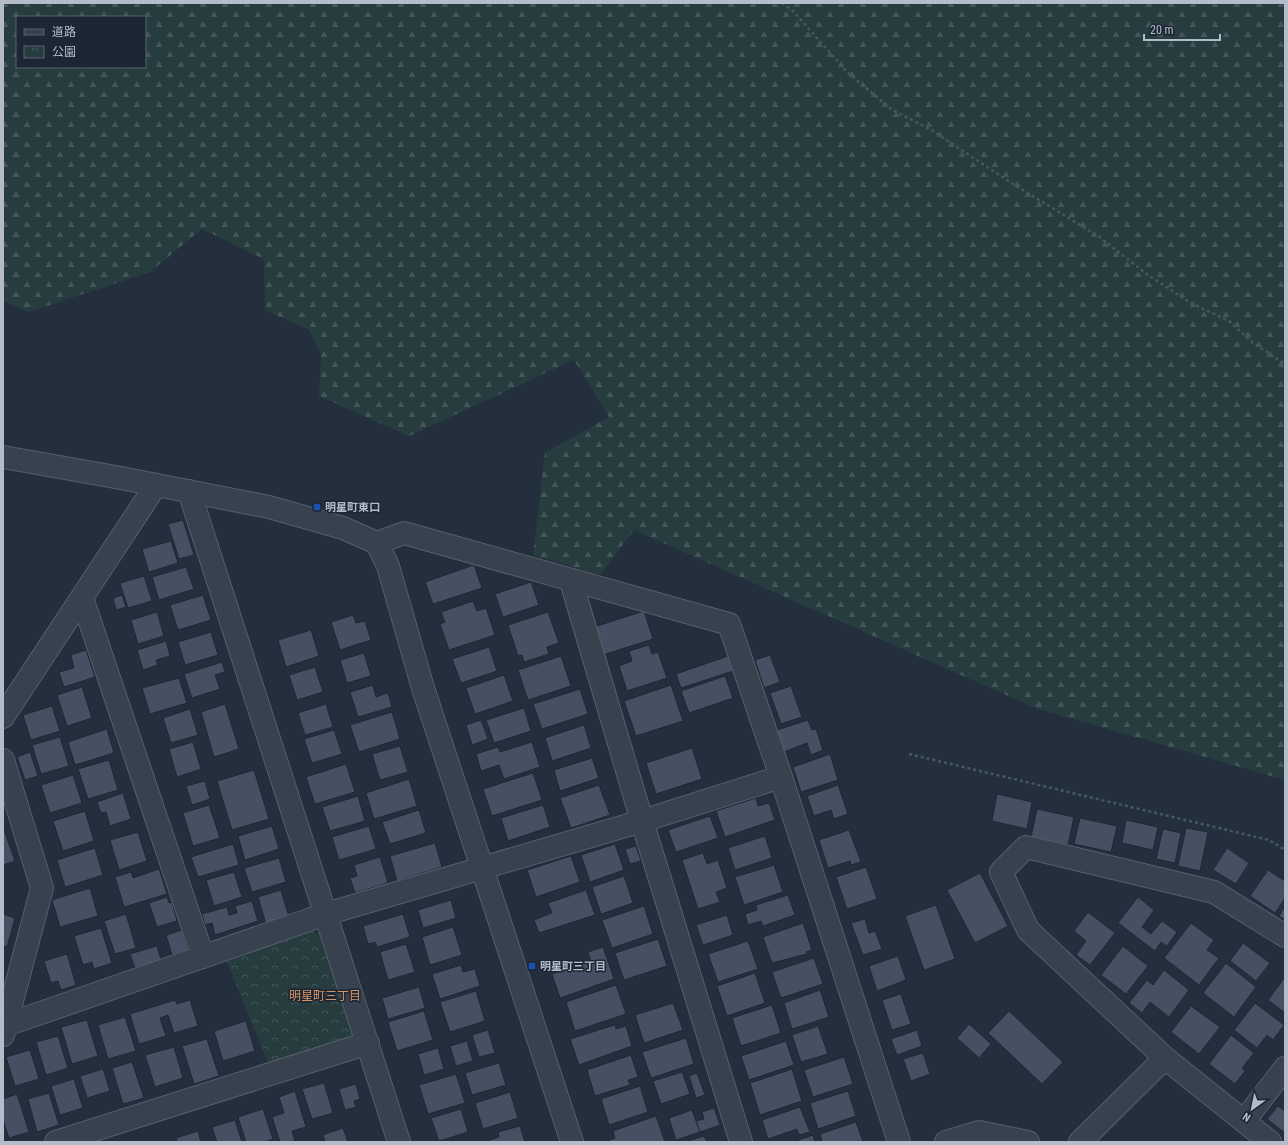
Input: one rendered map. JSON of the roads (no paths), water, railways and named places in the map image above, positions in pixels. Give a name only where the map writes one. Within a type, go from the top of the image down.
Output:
[{"type":"street","points":[[3,457],[189,491],[292,514],[343,528],[377,543],[388,566],[423,688],[572,1142]]},
{"type":"street","points":[[3,717],[156,485]]},
{"type":"street","points":[[189,491],[399,1142]]},
{"type":"street","points":[[377,543],[404,533],[729,624],[781,777],[899,1142]]},
{"type":"street","points":[[571,581],[642,821],[741,1142]]},
{"type":"street","points":[[82,598],[203,957]]},
{"type":"street","points":[[3,760],[42,888],[5,1031]]},
{"type":"street","points":[[5,1031],[203,957],[326,914],[642,821],[781,777]]},
{"type":"street","points":[[1270,1142],[1165,1058],[1028,930],[1001,872],[1026,847],[1214,892],[1285,936]]},
{"type":"street","points":[[56,1142],[368,1043]]},
{"type":"street","points":[[1080,1142],[1165,1058]]},
{"type":"street","points":[[1244,1121],[1285,1068]]},
{"type":"street","points":[[946,1142],[979,1132],[1028,1142]]},
{"type":"place","name":"明星町東口","points":[[317,507]]},
{"type":"place","name":"明星町三丁目","points":[[532,966]]},
{"type":"district","name":"明星町三丁目","points":[[325,996]]}]
